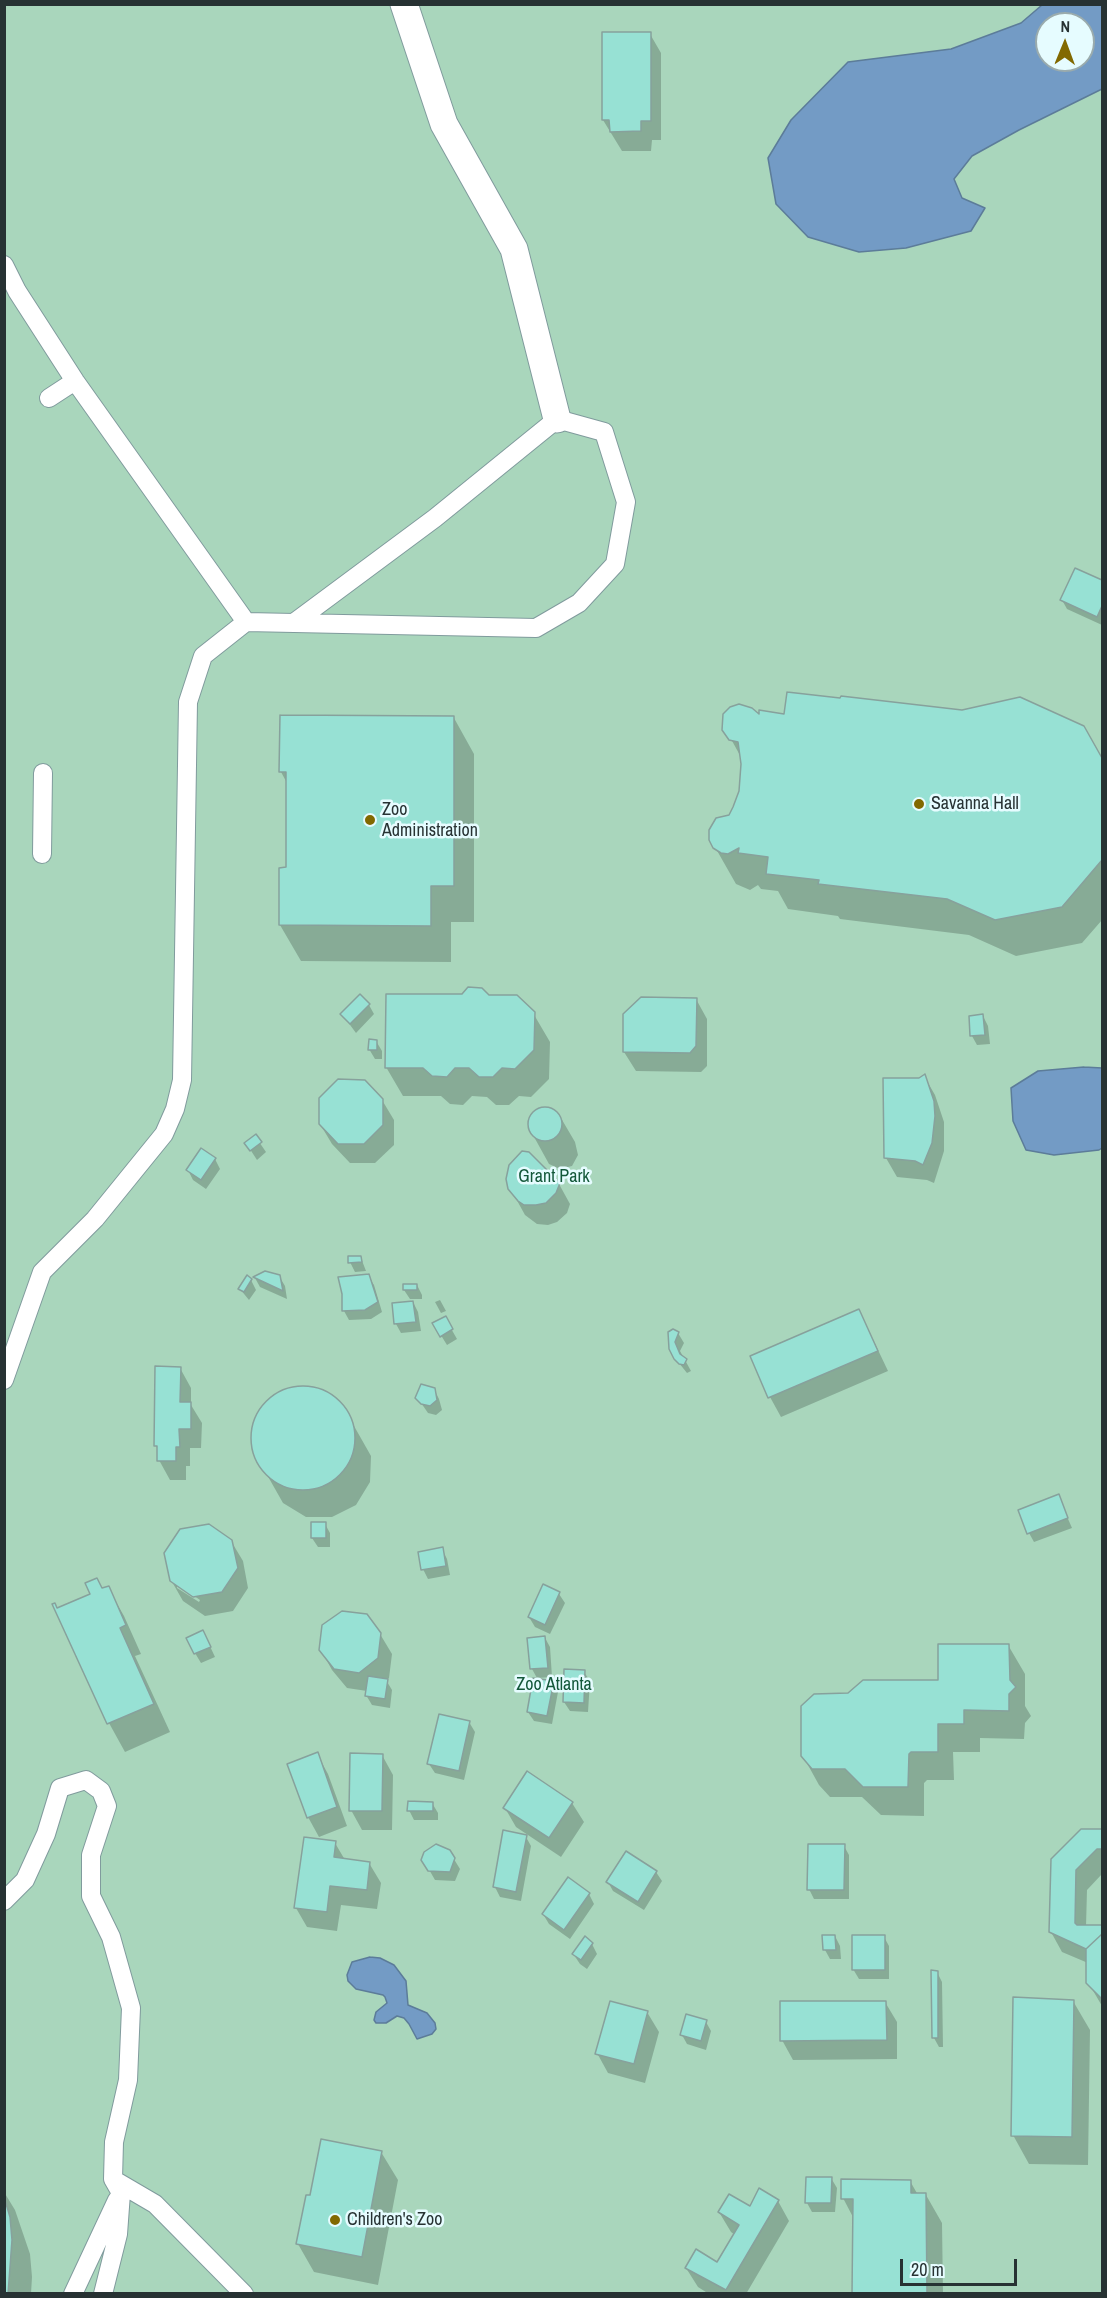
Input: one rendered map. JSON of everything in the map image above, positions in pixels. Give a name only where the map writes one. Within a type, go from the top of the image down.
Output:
[{"type":"street","points":[[404,4],[444,124],[514,249],[557,419]]},
{"type":"lane","points":[[4,265],[11,291],[246,622]]},
{"type":"lane","points":[[49,398],[75,381]]},
{"type":"lane","points":[[4,1380],[42,1272],[95,1218],[151,1151],[164,1134],[175,1109],[182,1080],[188,702],[203,656],[246,622],[536,628],[579,603],[615,564],[626,501],[604,432],[557,419],[435,518],[295,622]]},
{"type":"lane","points":[[42,854],[43,773]]},
{"type":"lane","points":[[4,1900],[25,1880],[46,1834],[60,1788],[86,1780],[101,1791],[107,1806],[91,1855],[91,1896],[111,1937],[131,2008],[128,2080],[114,2142],[118,2234],[103,2294]]},
{"type":"lane","points":[[73,2294],[117,2186]]},
{"type":"lane","points":[[117,2186],[155,2204],[244,2294]]},
{"type":"green space","name":"Grant Park","points":[[5,5],[1102,5],[1102,2293],[5,2294]]},
{"type":"water","points":[[1042,5],[1102,5],[1102,89],[972,156],[954,179],[962,198],[985,208],[971,231],[906,248],[859,252],[808,237],[776,204],[768,158],[791,120],[848,62],[951,49],[1021,23]]},
{"type":"water","points":[[1084,1067],[1102,1068],[1102,1148],[1054,1155],[1026,1150],[1013,1121],[1011,1088],[1038,1071]]},
{"type":"water","points":[[370,1957],[380,1958],[394,1965],[406,1981],[408,2005],[427,2013],[435,2023],[436,2029],[432,2034],[417,2039],[404,2018],[397,2016],[386,2023],[376,2023],[374,2020],[376,2012],[387,2003],[385,1997],[356,1989],[348,1981],[347,1975],[352,1962]]},
{"type":"building","points":[[602,32],[651,32],[651,121],[641,121],[641,131],[610,132],[609,120],[602,120]]},
{"type":"building","points":[[1075,568],[1102,580],[1102,606],[1097,617],[1060,600]]},
{"type":"building","name":"Savanna Hall","points":[[787,692],[962,710],[1020,697],[1084,726],[1102,758],[1102,860],[1062,907],[995,920],[947,899],[818,884],[819,880],[766,874],[768,857],[738,853],[739,848],[728,854],[721,853],[713,848],[709,840],[709,830],[716,818],[729,815],[733,807],[739,791],[741,764],[738,742],[729,740],[722,730],[723,714],[730,707],[739,704],[752,708],[759,714],[759,710],[784,714]]},
{"type":"building","name":"Zoo Administration","points":[[280,715],[454,716],[454,886],[431,886],[431,926],[279,925],[279,868],[286,867],[286,772],[279,772]]},
{"type":"building","points":[[468,987],[482,988],[489,995],[517,995],[535,1012],[534,1050],[515,1069],[502,1068],[493,1077],[479,1077],[469,1068],[455,1068],[447,1077],[432,1076],[423,1068],[385,1068],[386,994],[462,994]]},
{"type":"building","points":[[360,994],[370,1004],[350,1024],[340,1014]]},
{"type":"building","points":[[641,997],[697,998],[696,1046],[690,1053],[623,1052],[623,1014]]},
{"type":"building","points":[[983,1014],[985,1035],[970,1036],[969,1016]]},
{"type":"building","points":[[369,1039],[377,1040],[377,1050],[368,1050]]},
{"type":"building","points":[[925,1074],[934,1101],[935,1116],[932,1143],[923,1165],[915,1161],[884,1158],[883,1078],[919,1078]]},
{"type":"building","points":[[338,1079],[365,1080],[383,1099],[383,1125],[364,1144],[338,1144],[319,1124],[319,1098]]},
{"type":"building","points":[[545,1107],[557,1112],[562,1124],[557,1136],[545,1141],[533,1136],[528,1124],[533,1112]]},
{"type":"building","points":[[256,1134],[262,1142],[250,1151],[244,1143]]},
{"type":"building","points":[[201,1148],[216,1158],[201,1180],[186,1170]]},
{"type":"building","points":[[522,1151],[529,1152],[560,1183],[556,1193],[546,1203],[524,1205],[508,1189],[506,1179],[509,1165]]},
{"type":"building","points":[[348,1256],[361,1256],[362,1262],[348,1263]]},
{"type":"building","points":[[265,1271],[280,1275],[283,1291],[253,1277]]},
{"type":"building","points":[[369,1274],[378,1302],[365,1310],[342,1311],[342,1294],[338,1277]]},
{"type":"building","points":[[247,1275],[252,1279],[244,1292],[238,1289]]},
{"type":"building","points":[[403,1284],[417,1284],[417,1290],[403,1290]]},
{"type":"building","points":[[413,1301],[416,1322],[394,1324],[392,1303]]},
{"type":"building","points":[[859,1309],[878,1351],[768,1398],[750,1356]]},
{"type":"building","points":[[446,1316],[453,1329],[440,1337],[432,1323]]},
{"type":"building","points":[[673,1329],[679,1332],[675,1342],[680,1354],[687,1359],[684,1365],[674,1359],[669,1349],[668,1332]]},
{"type":"building","points":[[155,1366],[181,1367],[180,1402],[191,1402],[191,1429],[179,1429],[180,1447],[176,1447],[176,1461],[157,1461],[157,1446],[154,1446]]},
{"type":"building","points":[[421,1384],[435,1388],[437,1400],[430,1406],[421,1404],[415,1398]]},
{"type":"building","points":[[303,1386],[323,1390],[340,1401],[351,1418],[355,1438],[351,1458],[340,1475],[323,1486],[303,1490],[283,1486],[266,1475],[255,1458],[251,1438],[255,1418],[266,1401],[283,1390]]},
{"type":"building","points":[[1059,1494],[1068,1518],[1027,1534],[1018,1510]]},
{"type":"building","points":[[311,1522],[326,1522],[326,1538],[311,1538]]},
{"type":"building","points":[[209,1524],[232,1540],[238,1568],[222,1592],[193,1597],[170,1581],[164,1553],[180,1529]]},
{"type":"building","points":[[443,1547],[446,1566],[421,1570],[418,1552]]},
{"type":"building","points":[[97,1578],[102,1588],[109,1586],[126,1625],[120,1628],[154,1704],[107,1724],[52,1604],[55,1603],[57,1608],[90,1594],[85,1583]]},
{"type":"building","points":[[543,1584],[560,1592],[545,1625],[528,1617]]},
{"type":"building","points":[[342,1611],[367,1614],[381,1633],[378,1658],[359,1673],[334,1669],[319,1650],[322,1625]]},
{"type":"building","points":[[203,1630],[211,1647],[194,1654],[186,1638]]},
{"type":"building","points":[[545,1636],[548,1668],[530,1669],[527,1638]]},
{"type":"building","points":[[938,1644],[1009,1644],[1010,1680],[1016,1687],[1009,1694],[1009,1711],[964,1710],[964,1724],[938,1724],[938,1752],[911,1752],[909,1754],[908,1787],[863,1787],[845,1769],[812,1769],[801,1756],[801,1706],[814,1694],[848,1693],[863,1680],[938,1680]]},
{"type":"building","points":[[564,1669],[585,1670],[584,1703],[563,1702]]},
{"type":"building","points":[[368,1676],[388,1679],[385,1699],[365,1696]]},
{"type":"building","points":[[533,1678],[554,1681],[547,1716],[527,1712]]},
{"type":"building","points":[[439,1714],[470,1721],[459,1771],[427,1764]]},
{"type":"building","points":[[318,1752],[337,1807],[307,1818],[287,1764]]},
{"type":"building","points":[[350,1753],[383,1754],[382,1811],[349,1811]]},
{"type":"building","points":[[527,1771],[573,1802],[549,1838],[503,1808]]},
{"type":"building","points":[[408,1801],[433,1802],[433,1811],[407,1811]]},
{"type":"building","points":[[1081,1829],[1102,1829],[1102,1849],[1097,1849],[1076,1870],[1075,1923],[1077,1925],[1102,1925],[1102,1934],[1086,1949],[1049,1932],[1051,1859]]},
{"type":"building","points":[[503,1830],[527,1835],[516,1892],[493,1887]]},
{"type":"building","points":[[304,1837],[336,1841],[334,1857],[370,1862],[367,1890],[330,1886],[327,1912],[294,1908]]},
{"type":"building","points":[[436,1844],[450,1850],[455,1858],[450,1872],[428,1871],[421,1860],[424,1852]]},
{"type":"building","points":[[808,1844],[845,1844],[844,1890],[807,1890]]},
{"type":"building","points":[[626,1851],[657,1871],[638,1902],[606,1882]]},
{"type":"building","points":[[568,1877],[590,1893],[564,1930],[542,1914]]},
{"type":"building","points":[[1102,1934],[1102,1999],[1086,1983],[1086,1949]]},
{"type":"building","points":[[822,1935],[835,1935],[836,1950],[823,1950]]},
{"type":"building","points":[[852,1935],[885,1935],[885,1970],[852,1970]]},
{"type":"building","points":[[585,1936],[593,1943],[581,1960],[572,1954]]},
{"type":"building","points":[[931,1970],[938,1971],[938,2038],[932,2038]]},
{"type":"building","points":[[1013,1997],[1074,2000],[1072,2137],[1011,2136]]},
{"type":"building","points":[[610,2001],[648,2011],[634,2064],[595,2054]]},
{"type":"building","points":[[780,2001],[886,2001],[887,2040],[780,2041]]},
{"type":"building","points":[[686,2014],[707,2020],[701,2041],[680,2035]]},
{"type":"building","name":"Children's Zoo","points":[[321,2139],[382,2151],[362,2257],[296,2244],[306,2195],[310,2195]]},
{"type":"building","points":[[806,2177],[832,2177],[831,2203],[805,2203]]},
{"type":"building","points":[[841,2179],[911,2180],[911,2193],[926,2193],[927,2294],[852,2294],[853,2199],[841,2199]]},
{"type":"building","points":[[759,2188],[779,2200],[726,2290],[685,2268],[696,2249],[717,2262],[739,2225],[718,2212],[729,2194],[750,2206]]},
{"type":"building","points":[[4,2197],[10,2217],[12,2240],[8,2294],[4,2294]]},
{"type":"place","name":"Savanna Hall","points":[[919,804]]},
{"type":"place","name":"Zoo Administration","points":[[370,820]]},
{"type":"place","name":"Children's Zoo","points":[[335,2220]]},
{"type":"park label","name":"Zoo Atlanta","points":[[554,1685]]}]
